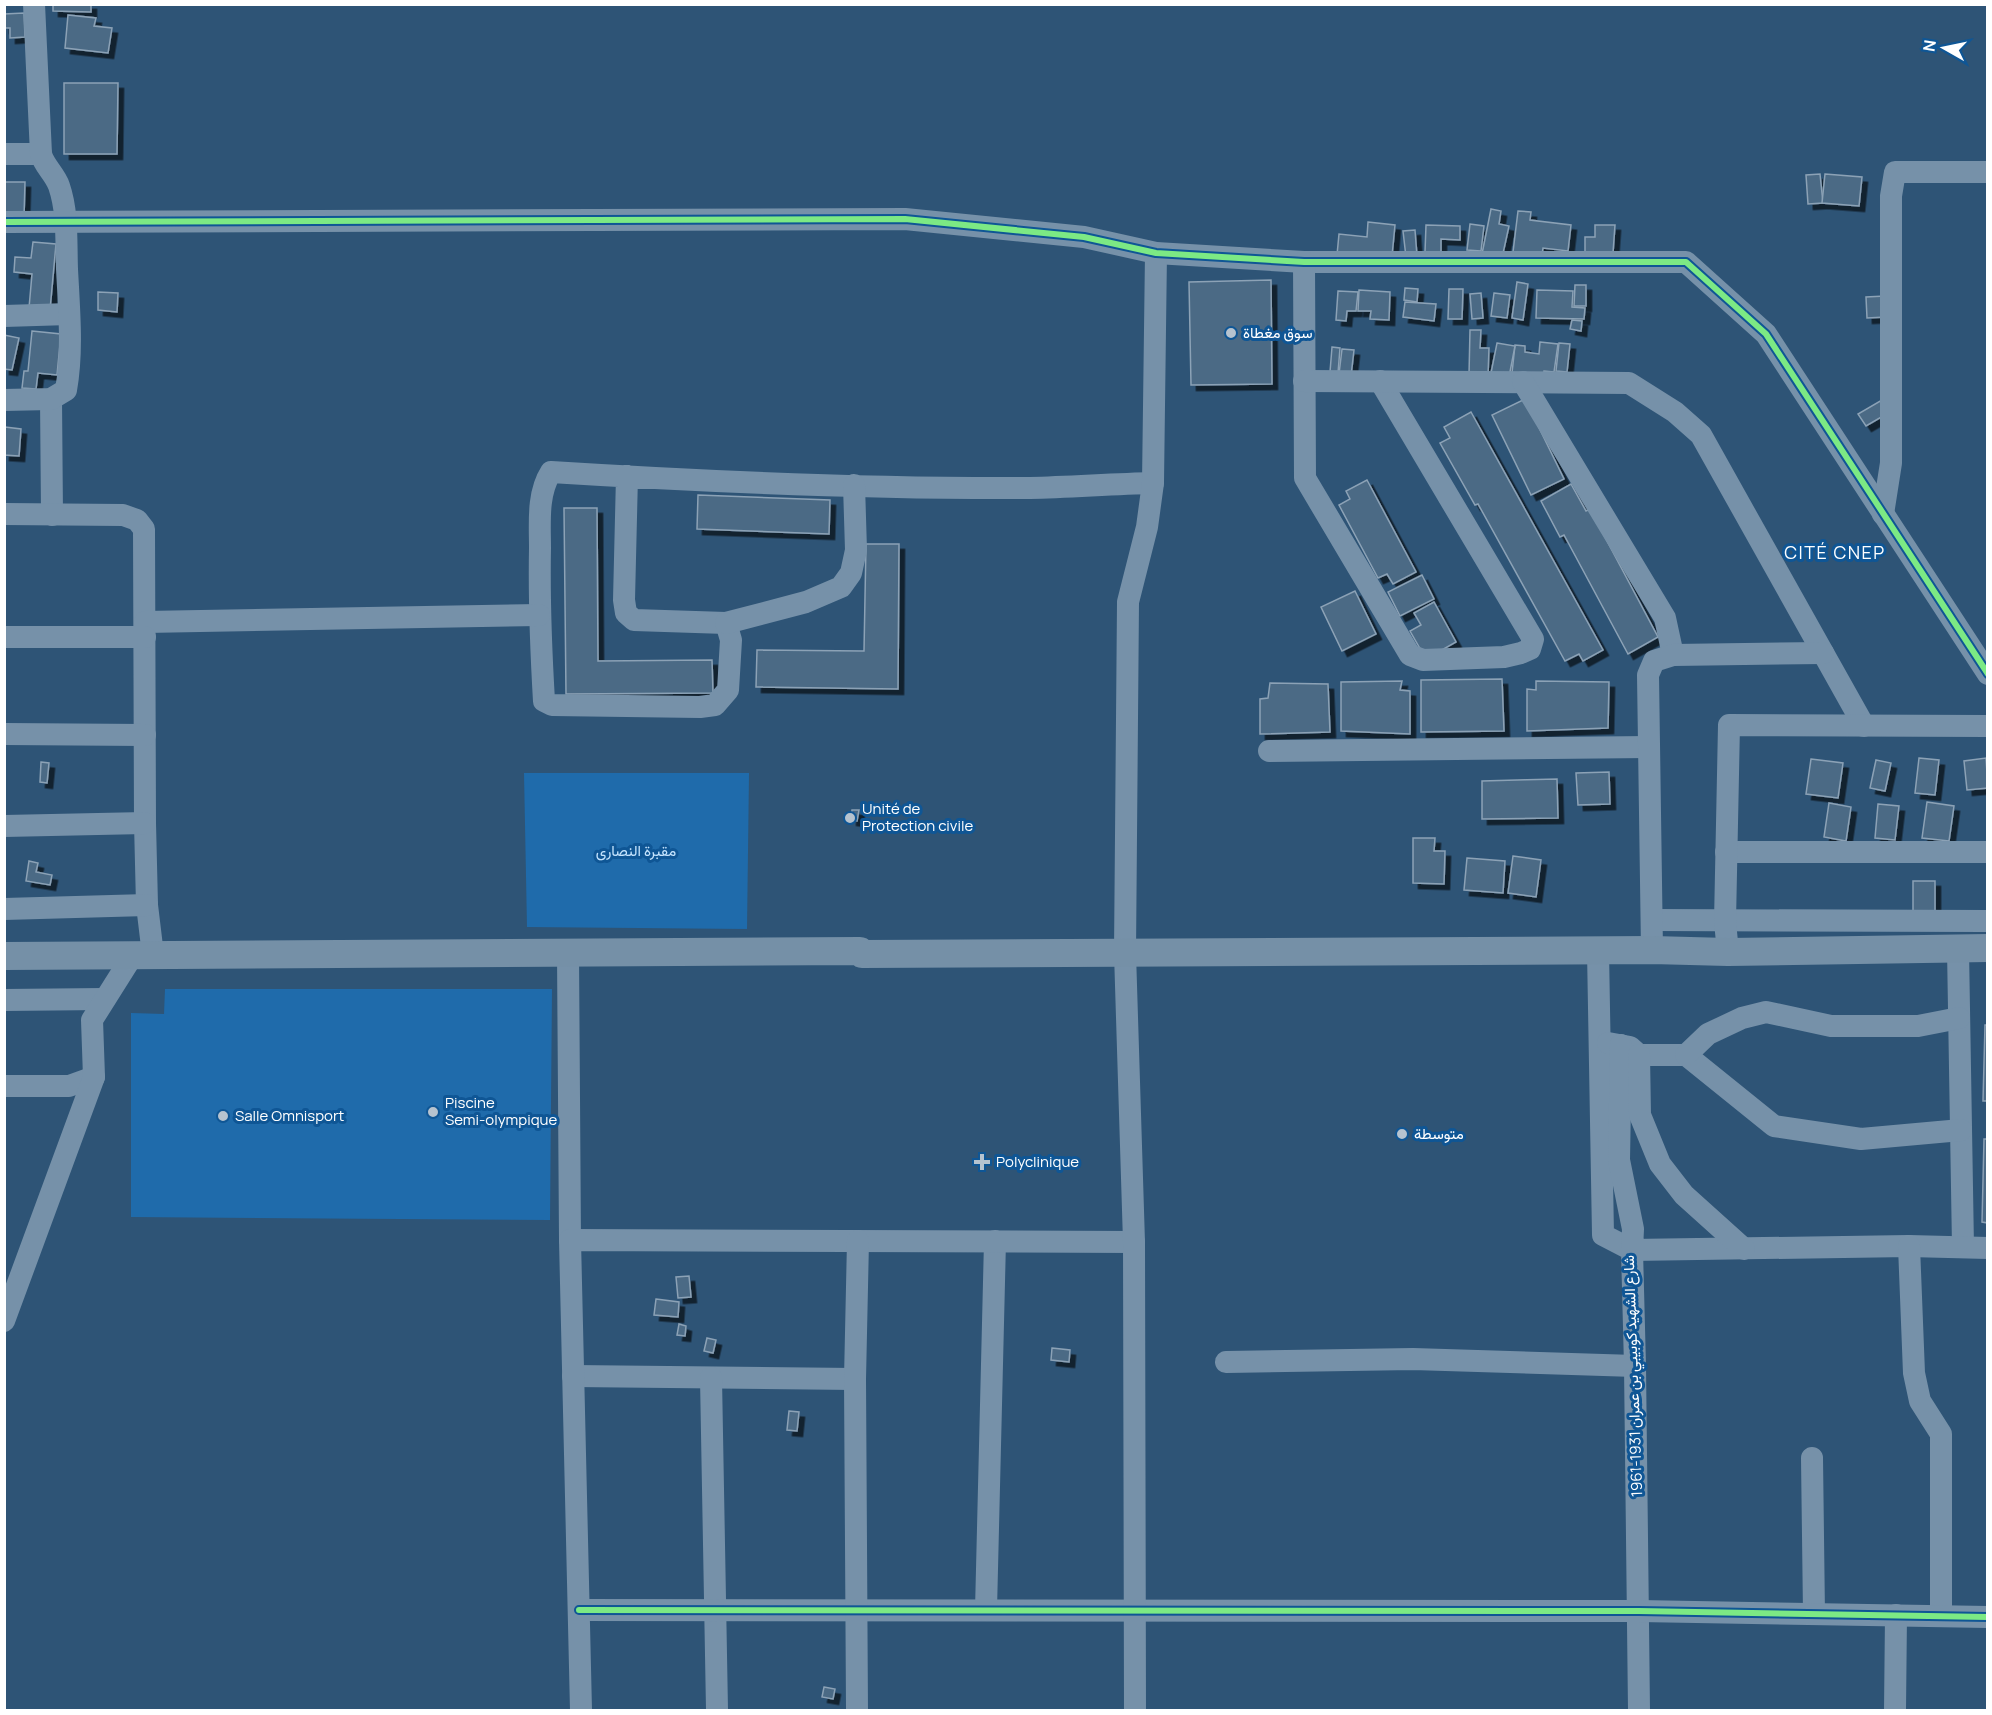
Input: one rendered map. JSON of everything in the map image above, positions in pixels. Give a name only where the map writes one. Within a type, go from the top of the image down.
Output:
[{"type":"main road","points":[[4,956],[1652,950],[1728,952],[1988,948]]},
{"type":"street","points":[[4,400],[51,399],[66,390],[69,373],[66,222],[58,185],[41,154],[34,4]]},
{"type":"street","points":[[4,154],[41,154]]},
{"type":"street","points":[[1883,514],[1891,463],[1891,195],[1895,172],[1988,172]]},
{"type":"street","points":[[4,222],[905,219],[1084,237],[1155,253],[1304,262],[1686,262],[1766,334],[1988,674]]},
{"type":"street","points":[[1135,1710],[1134,1242],[1125,953],[1128,602],[1147,527],[1153,483],[1155,253]]},
{"type":"street","points":[[1304,262],[1305,478],[1410,655],[1423,660],[1504,657],[1530,649],[1533,639],[1380,381]]},
{"type":"street","points":[[4,316],[69,314]]},
{"type":"street","points":[[1304,381],[1629,383],[1675,412],[1701,435],[1863,726]]},
{"type":"street","points":[[1523,382],[1665,618],[1673,655]]},
{"type":"street","points":[[51,399],[52,515]]},
{"type":"street","points":[[726,623],[731,640],[728,690],[715,705],[700,707],[552,705],[544,701],[539,615],[541,505],[546,480],[551,472],[854,485],[1030,488],[1153,483]]},
{"type":"street","points":[[627,476],[624,600],[626,612],[634,620],[726,623],[806,602],[841,587],[851,573],[855,550],[854,485]]},
{"type":"street","points":[[4,514],[123,515],[137,520],[144,529],[147,905],[143,955],[104,999],[92,1020],[94,1077],[4,1321]]},
{"type":"street","points":[[4,637],[539,615]]},
{"type":"street","points":[[1652,950],[1648,675],[1654,661],[1673,655],[1823,653]]},
{"type":"street","points":[[1728,952],[1725,922],[1729,725],[1988,726]]},
{"type":"street","points":[[4,734],[145,735]]},
{"type":"street","points":[[1269,751],[1649,747]]},
{"type":"street","points":[[4,826],[145,823]]},
{"type":"street","points":[[1726,852],[1988,852]]},
{"type":"street","points":[[4,909],[147,905]]},
{"type":"street","points":[[1652,920],[1988,921]]},
{"type":"street","points":[[1958,949],[1963,1247]]},
{"type":"street","name":"شارع الشهيد كوبيبي بن عمران 1931-1961","points":[[1598,951],[1603,1235],[1632,1250],[1639,1710]]},
{"type":"street","points":[[568,953],[570,1240],[581,1710]]},
{"type":"street","points":[[4,1000],[104,999]]},
{"type":"street","points":[[1686,1055],[1707,1034],[1742,1018],[1766,1012],[1831,1026],[1918,1026],[1959,1018]]},
{"type":"street","points":[[1598,1041],[1630,1050],[1686,1055],[1774,1126],[1861,1139],[1961,1130]]},
{"type":"street","points":[[1630,1050],[1640,1115],[1660,1164],[1684,1195],[1744,1249]]},
{"type":"street","points":[[1630,1050],[1619,1160],[1633,1229],[1632,1250],[1909,1246],[1988,1248]]},
{"type":"street","points":[[4,1086],[69,1086],[94,1077]]},
{"type":"street","points":[[570,1240],[1134,1242]]},
{"type":"street","points":[[857,1710],[855,1379],[858,1241]]},
{"type":"street","points":[[986,1610],[995,1241]]},
{"type":"street","points":[[1909,1246],[1914,1373],[1920,1401],[1941,1434],[1941,1616]]},
{"type":"street","points":[[1226,1362],[1413,1359],[1635,1366]]},
{"type":"street","points":[[573,1376],[855,1379]]},
{"type":"street","points":[[711,1378],[717,1710]]},
{"type":"street","points":[[1812,1458],[1814,1614]]},
{"type":"street","points":[[579,1610],[1639,1611],[1988,1617]]},
{"type":"street","points":[[1895,1710],[1896,1616]]},
{"type":"green space","name":"مقبرة النصارى","points":[[524,773],[749,773],[747,929],[527,927]]},
{"type":"green space","points":[[165,989],[552,989],[550,1220],[131,1217],[131,1013],[164,1014]]},
{"type":"building","points":[[53,4],[91,4],[91,12],[53,11]]},
{"type":"building","points":[[24,13],[25,37],[10,38],[10,28],[4,28],[4,14]]},
{"type":"building","points":[[68,15],[96,18],[94,26],[112,28],[108,53],[65,48]]},
{"type":"building","points":[[64,83],[118,83],[117,154],[64,154]]},
{"type":"building","points":[[1820,174],[1823,203],[1808,204],[1806,175]]},
{"type":"building","points":[[1825,174],[1862,177],[1859,206],[1822,203]]},
{"type":"building","points":[[4,182],[25,182],[24,217],[4,217]]},
{"type":"building","points":[[1491,209],[1501,211],[1499,224],[1509,226],[1502,258],[1482,254]]},
{"type":"building","points":[[1518,211],[1531,212],[1530,220],[1571,225],[1568,251],[1543,248],[1542,255],[1513,252]]},
{"type":"building","points":[[1368,222],[1395,225],[1392,256],[1337,255],[1339,234],[1367,237]]},
{"type":"building","points":[[1470,224],[1484,226],[1481,251],[1467,250]]},
{"type":"building","points":[[1426,225],[1460,226],[1460,240],[1441,239],[1441,253],[1425,252]]},
{"type":"building","points":[[1595,225],[1615,225],[1613,253],[1585,258],[1585,237],[1595,237]]},
{"type":"building","points":[[1415,230],[1417,256],[1406,257],[1403,231]]},
{"type":"building","points":[[33,242],[56,244],[50,310],[29,308],[32,274],[14,272],[15,257],[31,258]]},
{"type":"building","name":"سوق مغطاة","points":[[1271,280],[1272,384],[1191,385],[1189,282]]},
{"type":"building","points":[[1517,282],[1528,284],[1523,320],[1512,318]]},
{"type":"building","points":[[1575,285],[1586,285],[1586,306],[1574,306]]},
{"type":"building","points":[[1405,288],[1418,289],[1417,302],[1404,300]]},
{"type":"building","points":[[1449,289],[1463,289],[1462,319],[1448,319]]},
{"type":"building","points":[[1359,290],[1390,292],[1389,320],[1370,319],[1371,311],[1358,311]]},
{"type":"building","points":[[1537,290],[1573,291],[1572,307],[1585,308],[1584,319],[1536,318]]},
{"type":"building","points":[[1338,291],[1358,292],[1356,311],[1347,311],[1346,321],[1336,320]]},
{"type":"building","points":[[98,292],[118,293],[117,312],[98,310]]},
{"type":"building","points":[[1481,293],[1483,318],[1472,319],[1470,294]]},
{"type":"building","points":[[1494,293],[1510,295],[1507,318],[1491,316]]},
{"type":"building","points":[[1885,296],[1886,317],[1867,318],[1866,297]]},
{"type":"building","points":[[1405,302],[1436,304],[1434,321],[1403,317]]},
{"type":"building","points":[[1572,320],[1582,321],[1581,331],[1570,329]]},
{"type":"building","points":[[1470,330],[1481,330],[1480,348],[1489,348],[1488,376],[1469,375]]},
{"type":"building","points":[[32,331],[61,334],[57,375],[38,373],[36,389],[22,388],[24,371],[28,371]]},
{"type":"building","points":[[4,335],[19,338],[12,370],[4,369]]},
{"type":"building","points":[[1540,342],[1558,344],[1554,372],[1544,371],[1543,377],[1512,373],[1515,345],[1525,346],[1525,352],[1539,354]]},
{"type":"building","points":[[1497,343],[1515,346],[1509,377],[1491,373]]},
{"type":"building","points":[[1559,343],[1570,344],[1567,372],[1556,371]]},
{"type":"building","points":[[1332,347],[1340,348],[1338,373],[1330,372]]},
{"type":"building","points":[[1342,349],[1354,350],[1351,376],[1339,374]]},
{"type":"building","points":[[1525,399],[1564,479],[1531,495],[1492,415]]},
{"type":"building","points":[[1882,400],[1890,412],[1866,426],[1858,414]]},
{"type":"building","points":[[1471,412],[1603,650],[1583,661],[1579,654],[1565,661],[1478,504],[1475,505],[1440,443],[1450,438],[1444,427]]},
{"type":"building","points":[[5,427],[21,429],[19,456],[4,455]]},
{"type":"building","points":[[1367,480],[1416,572],[1393,584],[1387,574],[1378,578],[1339,505],[1350,499],[1346,491]]},
{"type":"building","points":[[1571,484],[1586,511],[1590,509],[1658,637],[1628,654],[1564,535],[1560,537],[1541,501]]},
{"type":"building","points":[[698,495],[830,500],[829,534],[697,529]]},
{"type":"building","points":[[564,508],[597,508],[598,661],[712,660],[713,693],[566,694]]},
{"type":"building","points":[[866,544],[899,544],[898,689],[756,687],[757,650],[864,651]]},
{"type":"building","points":[[1422,575],[1434,599],[1400,616],[1388,592]]},
{"type":"building","points":[[1355,591],[1376,634],[1342,651],[1321,607]]},
{"type":"building","points":[[1434,602],[1456,642],[1426,659],[1410,631],[1421,625],[1414,613]]},
{"type":"building","points":[[1502,679],[1504,731],[1421,732],[1421,680]]},
{"type":"building","points":[[1402,681],[1400,690],[1410,691],[1410,734],[1341,731],[1341,682]]},
{"type":"building","points":[[1536,681],[1609,682],[1608,728],[1527,731],[1527,689],[1536,690]]},
{"type":"building","points":[[1270,683],[1328,684],[1330,732],[1260,734],[1260,699],[1268,698]]},
{"type":"building","points":[[1919,758],[1939,760],[1935,795],[1915,793]]},
{"type":"building","points":[[1986,758],[1988,788],[1967,790],[1964,761]]},
{"type":"building","points":[[1811,759],[1843,763],[1838,798],[1806,794]]},
{"type":"building","points":[[1876,760],[1891,763],[1885,791],[1870,788]]},
{"type":"building","points":[[41,762],[49,763],[47,783],[40,782]]},
{"type":"building","points":[[1609,772],[1610,804],[1578,805],[1576,773]]},
{"type":"building","points":[[1557,779],[1558,818],[1482,819],[1482,781]]},
{"type":"building","points":[[1927,802],[1954,806],[1949,841],[1922,838]]},
{"type":"building","points":[[1829,803],[1851,807],[1846,841],[1824,837]]},
{"type":"building","points":[[1878,804],[1899,806],[1895,840],[1875,838]]},
{"type":"building","points":[[852,810],[859,810],[857,821],[851,820]]},
{"type":"building","points":[[1413,838],[1435,838],[1434,851],[1445,851],[1444,884],[1413,883]]},
{"type":"building","points":[[1513,856],[1541,860],[1536,897],[1508,893]]},
{"type":"building","points":[[1467,858],[1505,861],[1503,893],[1464,890]]},
{"type":"building","points":[[29,861],[38,863],[36,872],[52,875],[50,885],[26,881]]},
{"type":"building","points":[[1913,881],[1935,881],[1935,914],[1913,914]]},
{"type":"building","points":[[1985,1025],[1988,1025],[1988,1101],[1983,1101]]},
{"type":"building","points":[[1984,1139],[1988,1139],[1988,1223],[1982,1222]]},
{"type":"building","points":[[689,1276],[691,1297],[678,1298],[676,1277]]},
{"type":"building","points":[[656,1299],[679,1302],[678,1317],[654,1315]]},
{"type":"building","points":[[679,1324],[686,1326],[685,1336],[677,1335]]},
{"type":"building","points":[[707,1338],[716,1340],[713,1353],[704,1351]]},
{"type":"building","points":[[1052,1348],[1070,1350],[1069,1362],[1051,1360]]},
{"type":"building","points":[[789,1411],[799,1412],[797,1431],[787,1430]]},
{"type":"building","points":[[824,1687],[835,1689],[833,1699],[822,1697]]},
{"type":"cycle path","points":[[4,222],[905,219],[1084,237],[1156,253],[1304,262],[1686,262],[1766,334],[1988,674]]},
{"type":"cycle path","points":[[579,1610],[1639,1611],[1988,1617]]},
{"type":"place","name":"سوق مغطاة","points":[[1231,333]]},
{"type":"place","name":"Unité de Protection civile","points":[[850,818]]},
{"type":"place","name":"Piscine Semi-olympique","points":[[433,1112]]},
{"type":"place","name":"Salle Omnisport","points":[[223,1116]]},
{"type":"place","name":"متوسطة","points":[[1402,1134]]},
{"type":"place","name":"Polyclinique","points":[[982,1162]]},
{"type":"district","name":"CITÉ CNEP","points":[[1835,553]]}]
